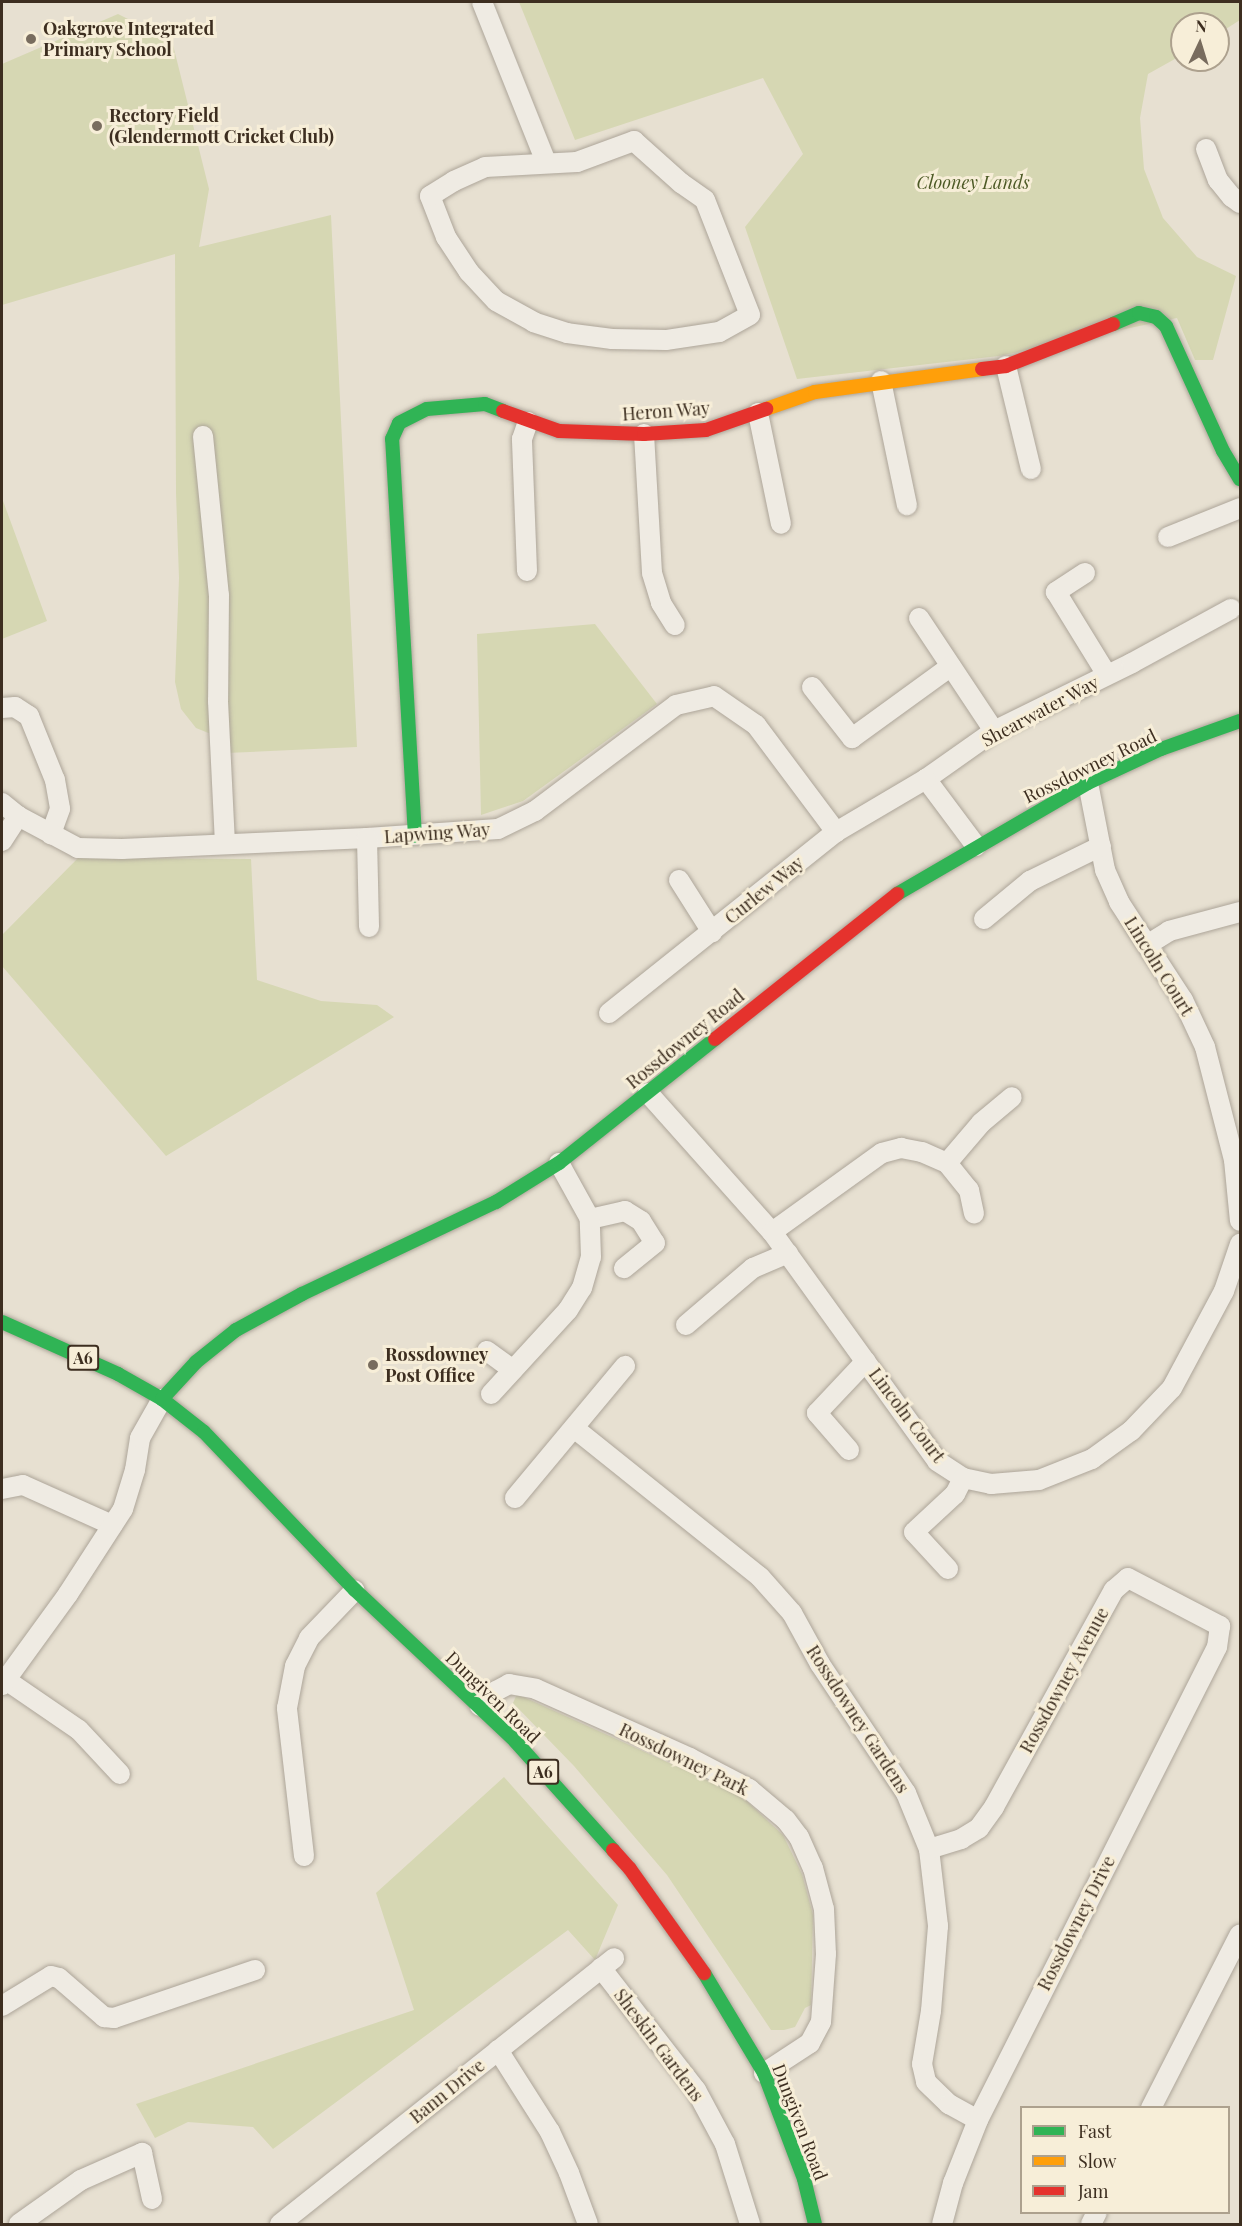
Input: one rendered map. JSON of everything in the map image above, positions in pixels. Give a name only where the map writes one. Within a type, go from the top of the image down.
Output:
[{"type":"main road","name":"Heron Way","points":[[415,836],[392,439],[399,423],[427,409],[485,404],[528,422],[559,431],[644,434],[705,430],[815,392],[882,381],[1006,366],[1139,313],[1156,316],[1166,326],[1223,451],[1240,479]]},
{"type":"main road","name":"Rossdowney Road","points":[[162,1399],[196,1362],[236,1330],[302,1294],[496,1202],[559,1162],[895,896],[976,846],[1088,783],[1161,749],[1240,721]]},
{"type":"main road","name":"Dungiven Road","points":[[2,1322],[118,1374],[162,1399],[233,1460],[355,1590],[515,1741],[652,1896],[696,1960],[764,2073],[804,2179],[815,2224]]},
{"type":"street","points":[[482,2],[546,162]]},
{"type":"street","points":[[634,141],[681,183],[705,200],[750,315],[719,332],[666,340],[612,339],[567,333],[534,322],[496,301],[469,272],[446,237],[430,196],[485,166],[546,162],[577,162],[634,141]]},
{"type":"street","points":[[1206,149],[1218,180],[1240,203]]},
{"type":"street","points":[[1006,366],[1031,469]]},
{"type":"street","points":[[882,381],[907,505]]},
{"type":"street","points":[[758,413],[781,524]]},
{"type":"street","points":[[526,571],[522,439],[528,422]]},
{"type":"street","points":[[644,434],[651,573],[661,603],[675,625]]},
{"type":"street","points":[[203,436],[219,595],[218,701],[225,844]]},
{"type":"street","points":[[1168,537],[1240,508]]},
{"type":"street","points":[[1085,573],[1056,592],[1107,675]]},
{"type":"street","name":"Shearwater Way","points":[[926,779],[994,731],[1107,675],[1231,609]]},
{"type":"street","points":[[919,618],[994,731]]},
{"type":"street","points":[[812,687],[852,738],[951,666]]},
{"type":"street","name":"Lapwing Way","points":[[51,834],[78,848],[415,836],[498,829],[535,811],[676,705],[714,696],[756,725],[836,832]]},
{"type":"street","points":[[2,708],[15,707],[29,717],[55,780],[60,809],[51,834],[18,816],[2,803]]},
{"type":"street","points":[[926,779],[976,846]]},
{"type":"street","name":"Curlew Way","points":[[609,1013],[836,832],[926,779]]},
{"type":"street","name":"Lincoln Court","points":[[1088,783],[1105,870],[1119,902],[1184,1000],[1205,1047],[1234,1160],[1240,1221]]},
{"type":"street","points":[[2,841],[18,816]]},
{"type":"street","points":[[367,838],[369,927]]},
{"type":"street","points":[[984,919],[1030,881],[1101,846]]},
{"type":"street","points":[[679,880],[712,932]]},
{"type":"street","points":[[1147,945],[1169,931],[1240,912]]},
{"type":"street","name":"Lincoln Court","points":[[648,1093],[772,1232],[937,1461],[963,1478],[991,1484],[1039,1480],[1092,1459],[1131,1431],[1172,1388],[1221,1298],[1240,1244]]},
{"type":"street","points":[[947,1163],[981,1123],[1012,1097]]},
{"type":"street","points":[[772,1232],[882,1153],[901,1148],[922,1152],[947,1163],[969,1190],[974,1213]]},
{"type":"street","points":[[491,1394],[568,1310],[582,1288],[591,1257],[590,1220],[559,1162]]},
{"type":"street","points":[[590,1220],[625,1211],[641,1221],[655,1243],[624,1268]]},
{"type":"street","points":[[686,1325],[753,1268],[788,1253]]},
{"type":"street","points":[[487,1352],[513,1370]]},
{"type":"street","points":[[849,1450],[817,1413],[866,1361]]},
{"type":"street","points":[[516,1498],[625,1366]]},
{"type":"street","points":[[120,1774],[79,1730],[4,1682],[68,1594],[123,1509],[135,1470],[140,1438],[162,1399]]},
{"type":"street","name":"Rossdowney Gardens","points":[[574,1428],[760,1577],[792,1613],[820,1664],[906,1793],[929,1849],[938,1926],[931,2012],[922,2064],[926,2082],[949,2104],[978,2120]]},
{"type":"street","points":[[948,1569],[914,1532],[955,1494],[963,1478]]},
{"type":"street","points":[[2,1489],[23,1485],[112,1525]]},
{"type":"street","name":"Rossdowney Avenue","points":[[929,1849],[961,1839],[979,1828],[994,1807],[1114,1590],[1128,1578],[1220,1626]]},
{"type":"street","points":[[304,1856],[287,1708],[295,1666],[309,1638],[355,1590]]},
{"type":"street","name":"Rossdowney Drive","points":[[942,2224],[953,2183],[978,2120],[1048,1976],[1217,1647],[1220,1626]]},
{"type":"street","name":"Rossdowney Park","points":[[480,1706],[496,1690],[509,1684],[536,1689],[690,1758],[749,1789],[786,1820],[799,1837],[813,1869],[824,1909],[826,1954],[821,2022],[810,2043],[764,2073]]},
{"type":"street","points":[[1152,2106],[1240,1934]]},
{"type":"street","name":"Bann Drive","points":[[292,2221],[498,2050],[608,1963]]},
{"type":"street","name":"Sheskin Gardens","points":[[608,1963],[696,2090],[725,2144],[750,2224]]},
{"type":"street","points":[[2,2006],[51,1976],[59,1978],[104,2017],[114,2018],[255,1970]]},
{"type":"street","points":[[498,2050],[550,2132],[570,2173],[584,2224]]},
{"type":"street","points":[[19,2224],[81,2180],[142,2153],[152,2199]]},
{"type":"green space","name":"Clooney Lands","points":[[519,2],[1240,2],[1240,20],[1230,26],[1230,12],[1170,12],[1170,62],[1148,74],[1140,118],[1144,169],[1163,218],[1197,257],[1236,276],[1213,360],[1195,360],[1177,318],[999,356],[797,379],[745,227],[803,154],[763,78],[575,140]]},
{"type":"green space","points":[[118,14],[172,41],[209,189],[199,247],[331,215],[357,747],[226,753],[221,738],[196,728],[181,709],[175,682],[179,578],[176,493],[175,254],[2,305],[2,64]]},
{"type":"green space","points":[[2,498],[47,621],[2,639]]},
{"type":"green space","points":[[595,624],[657,704],[523,801],[481,815],[477,634]]},
{"type":"green space","points":[[78,858],[251,859],[257,980],[321,1001],[377,1005],[394,1017],[166,1156],[2,966],[2,935]]},
{"type":"green space","points":[[517,1694],[740,1795],[783,1835],[802,1874],[813,1915],[811,2005],[805,2008],[795,2027],[771,2030],[667,1875],[574,1766],[513,1703]]},
{"type":"green space","points":[[504,1777],[618,1905],[595,1960],[568,1930],[273,2149],[253,2127],[188,2122],[155,2138],[136,2104],[414,2010],[376,1893]]},
{"type":"traffic: fast","points":[[1113,324],[1139,313],[1156,317],[1166,326],[1223,451],[1240,479]]},
{"type":"traffic: fast","points":[[415,836],[392,439],[399,423],[427,409],[485,404],[503,411]]},
{"type":"traffic: fast","points":[[897,894],[1088,783],[1161,749],[1240,721]]},
{"type":"traffic: fast","points":[[162,1399],[196,1362],[236,1330],[302,1294],[496,1202],[559,1163],[715,1039]]},
{"type":"traffic: fast","points":[[2,1322],[118,1374],[162,1399],[204,1432],[355,1590],[515,1741],[613,1850]]},
{"type":"traffic: fast","points":[[704,1973],[764,2073],[804,2179],[815,2224]]},
{"type":"traffic: slow","points":[[766,409],[815,392],[982,369]]},
{"type":"traffic: jam","points":[[982,369],[1006,366],[1113,324]]},
{"type":"traffic: jam","points":[[503,411],[559,431],[644,434],[706,430],[766,409]]},
{"type":"traffic: jam","points":[[715,1039],[897,894]]},
{"type":"traffic: jam","points":[[613,1850],[630,1869],[704,1973]]},
{"type":"place","name":"Oakgrove Integrated Primary School","points":[[31,39]]},
{"type":"place","name":"Rectory Field (Glendermott Cricket Club)","points":[[97,126]]},
{"type":"place","name":"Rossdowney Post Office","points":[[373,1365]]}]
